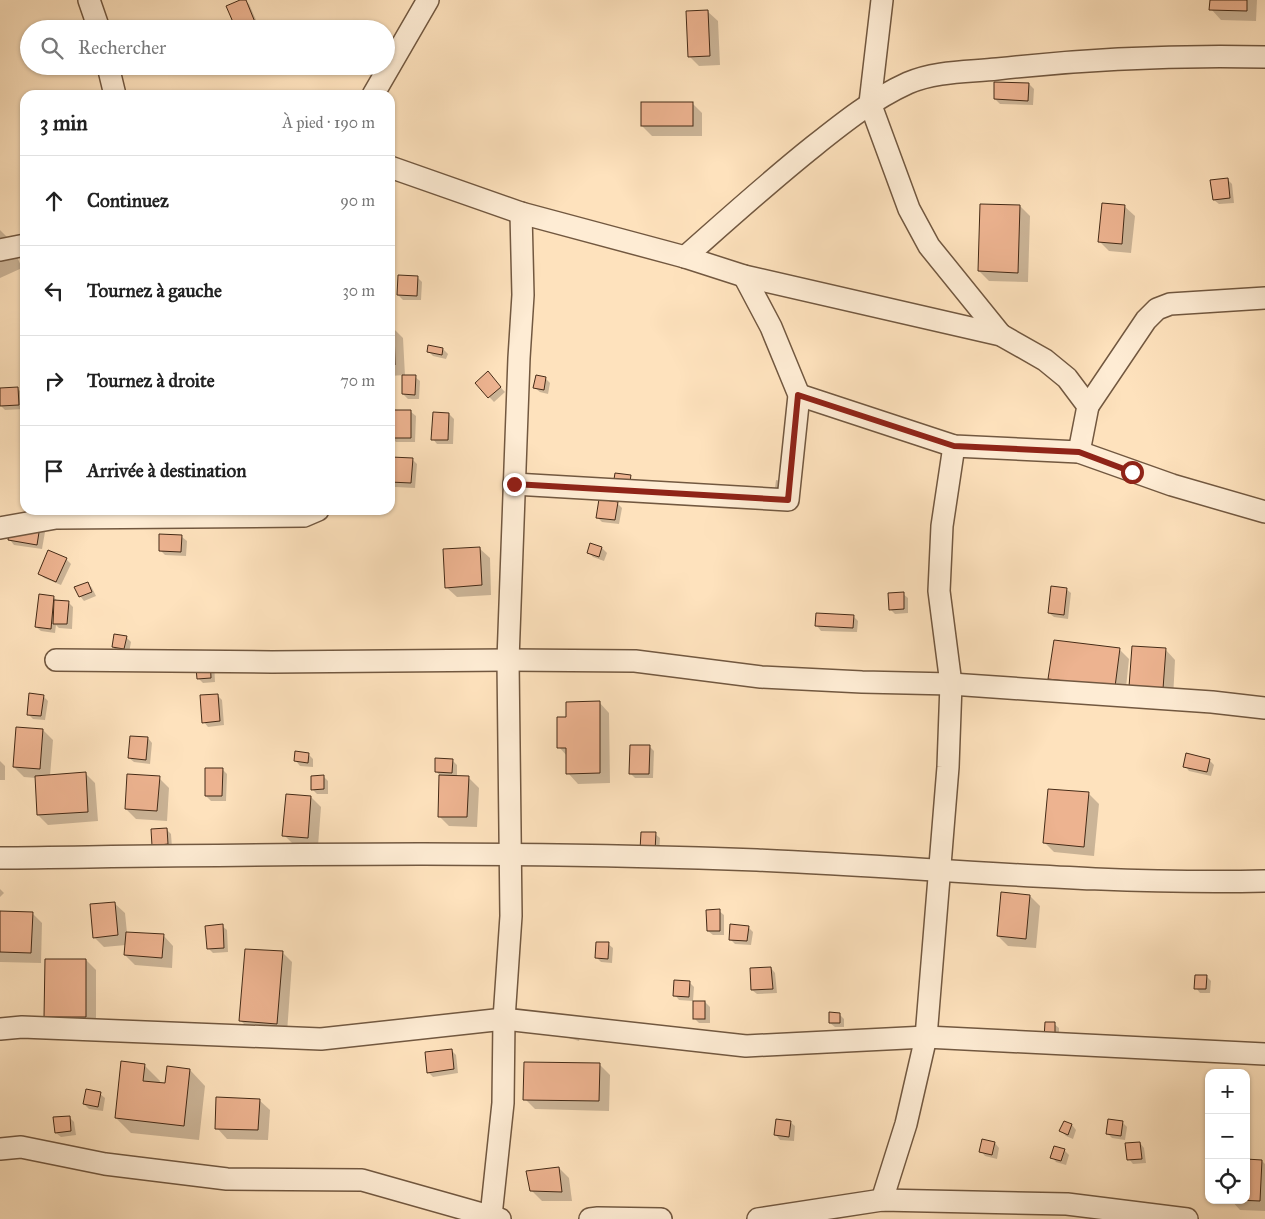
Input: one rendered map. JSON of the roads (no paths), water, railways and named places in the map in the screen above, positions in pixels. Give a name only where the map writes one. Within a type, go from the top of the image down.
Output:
[{"type":"street","points":[[89,0],[96,20]]},
{"type":"street","points":[[395,57],[428,0]]},
{"type":"street","points":[[882,0],[870,103],[909,209],[928,246],[1001,335]]},
{"type":"street","points":[[686,257],[767,183],[870,103],[910,82],[938,75],[1070,62],[1210,56],[1265,57]]},
{"type":"street","points":[[110,75],[114,90]]},
{"type":"street","points":[[376,90],[385,75]]},
{"type":"street","points":[[395,169],[521,213],[686,257],[744,276],[1001,335],[1038,356],[1067,378],[1088,406]]},
{"type":"street","points":[[0,1149],[21,1147],[105,1164],[227,1179],[362,1180],[495,1217],[503,1103],[504,1019],[511,916],[508,660],[523,295],[521,213]]},
{"type":"street","points":[[0,250],[20,246]]},
{"type":"street","points":[[514,484],[788,500],[798,395],[771,327],[744,276]]},
{"type":"street","points":[[1079,452],[1088,406],[1146,320],[1157,309],[1170,304],[1265,298]]},
{"type":"street","points":[[798,395],[954,446],[1079,452],[1172,485],[1265,512]]},
{"type":"street","points":[[869,1207],[906,1124],[926,1038],[948,767],[951,684],[940,591],[942,526],[954,446]]},
{"type":"street","points":[[0,528],[56,518],[306,515]]},
{"type":"street","points":[[56,660],[272,662],[635,661],[761,678],[951,684],[1212,702],[1265,708]]},
{"type":"street","points":[[0,858],[510,854],[755,860],[1118,880],[1265,881]]},
{"type":"street","points":[[0,1028],[321,1039],[504,1019],[746,1046],[926,1038],[1265,1054]]},
{"type":"street","points":[[758,1219],[869,1207],[1067,1204],[1187,1219]]},
{"type":"street","points":[[590,1219],[661,1219]]}]
